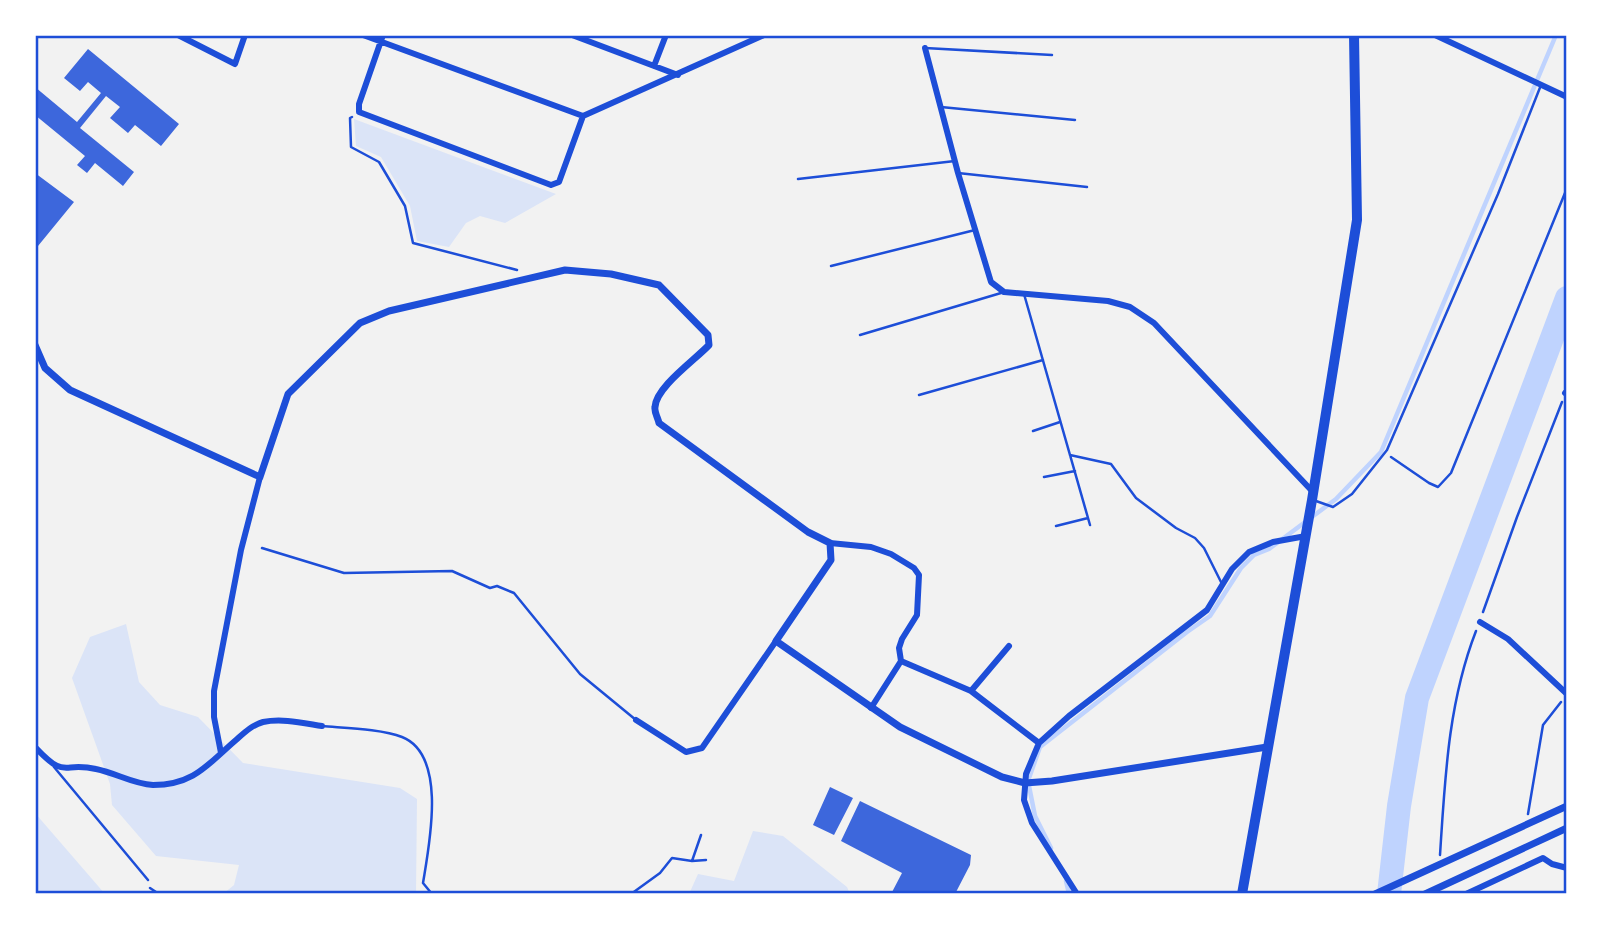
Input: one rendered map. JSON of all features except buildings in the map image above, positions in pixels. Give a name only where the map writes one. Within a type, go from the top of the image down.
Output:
[{"type":"main road","points":[[1242,894],[1314,498],[1357,220],[1354,35]]},
{"type":"street","points":[[178,35],[235,64],[245,35]]},
{"type":"street","points":[[363,35],[382,38],[583,116],[764,35]]},
{"type":"street","points":[[572,35],[678,75]]},
{"type":"street","points":[[654,66],[666,35]]},
{"type":"street","points":[[1435,35],[1567,97]]},
{"type":"street","points":[[382,38],[359,104],[359,111],[551,185],[559,181],[583,116]]},
{"type":"street","points":[[925,48],[958,173],[991,282],[1004,292],[1108,301],[1130,307],[1154,324],[1314,498]]},
{"type":"street","points":[[221,753],[214,716],[214,691],[241,550],[260,477],[288,394],[359,323],[389,311],[565,270],[611,274],[659,285],[708,335],[709,345],[657,398],[654,409],[659,423],[807,532],[830,543],[871,547],[891,554],[914,568],[919,575],[917,615],[902,639],[901,660],[871,708]]},
{"type":"street","points":[[35,345],[46,368],[70,390],[260,477]]},
{"type":"street","points":[[1077,894],[1032,823],[1024,800],[1030,763],[1039,743],[1069,716],[1207,610],[1232,569],[1249,552],[1273,542],[1306,536]]},
{"type":"street","points":[[636,720],[686,752],[702,748],[831,560],[830,543]]},
{"type":"street","points":[[1480,622],[1508,639],[1566,694]]},
{"type":"street","points":[[776,641],[900,727],[1002,777],[1026,783],[1267,747]]},
{"type":"street","points":[[971,691],[1009,646]]},
{"type":"street","points":[[901,660],[971,691],[1039,743]]},
{"type":"street","points":[[35,747],[52,765],[65,770],[93,768],[135,783],[156,785],[186,780],[202,772],[246,730],[260,723],[277,720],[322,726]]},
{"type":"street","points":[[1375,894],[1567,806]]},
{"type":"street","points":[[1429,893],[1567,828]]},
{"type":"street","points":[[1466,894],[1543,858],[1567,868]]},
{"type":"lane","points":[[925,48],[1052,55]]},
{"type":"lane","points":[[1314,498],[1334,508],[1352,494],[1385,453],[1492,207],[1541,85]]},
{"type":"lane","points":[[941,107],[1075,120]]},
{"type":"lane","points":[[798,179],[955,161]]},
{"type":"lane","points":[[958,173],[1087,187]]},
{"type":"lane","points":[[831,266],[975,230]]},
{"type":"lane","points":[[860,335],[1004,292]]},
{"type":"lane","points":[[1024,294],[1090,524]]},
{"type":"lane","points":[[919,395],[1043,360]]},
{"type":"lane","points":[[1034,431],[1060,422]]},
{"type":"lane","points":[[1070,455],[1111,464],[1136,498],[1176,528],[1195,538],[1205,548],[1222,585]]},
{"type":"lane","points":[[1044,477],[1075,471]]},
{"type":"lane","points":[[1056,526],[1088,518]]},
{"type":"lane","points":[[262,548],[344,573],[452,571],[490,587],[498,586],[514,593],[580,674],[636,720]]},
{"type":"lane","points":[[322,726],[401,736],[414,744],[425,761],[434,804],[423,883],[432,894]]},
{"type":"lane","points":[[52,765],[148,880]]},
{"type":"lane","points":[[692,861],[701,835]]},
{"type":"lane","points":[[631,894],[660,873],[672,858],[706,860]]},
{"type":"path","points":[[359,111],[350,118],[351,147],[379,162],[405,206],[413,243],[525,272]]},
{"type":"path","points":[[1385,453],[1429,484],[1438,487],[1451,473],[1567,188]]},
{"type":"path","points":[[1439,865],[1448,739],[1463,664],[1566,394]]},
{"type":"path","points":[[1527,824],[1543,725],[1566,694]]},
{"type":"shaded area","points":[[354,119],[556,194],[505,223],[480,216],[466,223],[449,247],[417,241],[410,206],[381,157],[356,146]]},
{"type":"shaded area","points":[[126,624],[139,682],[160,705],[198,717],[243,763],[400,788],[417,799],[416,894],[223,894],[234,885],[239,865],[156,856],[112,805],[110,784],[72,678],[90,637]]},
{"type":"shaded area","points":[[35,813],[105,894],[35,894]]},
{"type":"shaded area","points":[[753,831],[783,836],[847,887],[850,894],[689,894],[698,874],[734,881]]},
{"type":"waterway","points":[[1051,848],[1035,816],[1028,781],[1040,747],[1210,616],[1241,568],[1254,555],[1269,549],[1336,499],[1381,452],[1556,35]]},
{"type":"waterway","points":[[1389,894],[1399,806],[1417,698],[1567,298]]},
{"type":"waterway","points":[[1066,881],[1069,894]]}]
